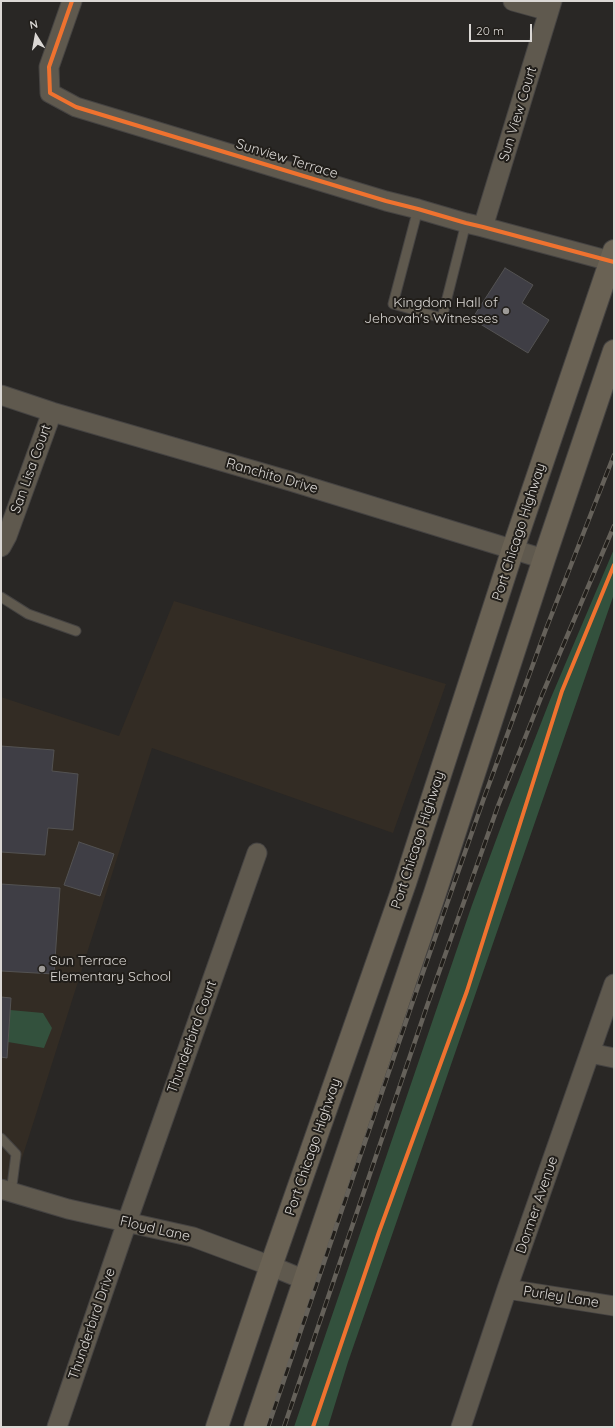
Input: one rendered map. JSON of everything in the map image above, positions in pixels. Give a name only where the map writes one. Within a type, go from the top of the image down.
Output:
[{"type":"main road","name":"Port Chicago Highway","points":[[216,1427],[405,883],[513,549],[613,258]]},
{"type":"main road","points":[[255,1427],[440,878],[544,559],[614,351]]},
{"type":"street","name":"Sunview Terrace","points":[[72,1],[49,67],[50,93],[76,107],[378,199],[474,225],[613,258]]},
{"type":"street","points":[[514,1],[551,6]]},
{"type":"street","name":"Sun View Court","points":[[474,225],[551,6]]},
{"type":"street","name":"Ranchito Drive","points":[[1,395],[52,412],[290,481],[544,559]]},
{"type":"street","name":"San Lisa Court","points":[[1,546],[8,536],[52,412]]},
{"type":"street","name":"Thunderbird Court","points":[[127,1222],[257,854]]},
{"type":"street","name":"Dormer Avenue","points":[[460,1427],[507,1288],[614,984]]},
{"type":"street","points":[[590,1053],[614,1058]]},
{"type":"street","name":"Floyd Lane","points":[[6,1191],[68,1209],[193,1237],[305,1280]]},
{"type":"street","name":"Thunderbird Drive","points":[[57,1427],[127,1222]]},
{"type":"street","name":"Purley Lane","points":[[507,1288],[614,1306]]},
{"type":"lane","points":[[418,209],[393,304],[442,318],[474,225]]},
{"type":"lane","points":[[1,597],[28,614],[76,632]]},
{"type":"lane","points":[[1,1138],[16,1154],[6,1191]]},
{"type":"shaded area","points":[[174,601],[446,684],[393,833],[152,748],[11,1193],[1,1189],[1,697],[119,736]]},
{"type":"green space","points":[[614,549],[614,594],[348,1362],[328,1427],[294,1427],[472,905],[550,700]]},
{"type":"green space","points":[[10,1010],[43,1013],[52,1028],[44,1048],[8,1042]]},
{"type":"building","name":"Kingdom Hall of Jehovah's Witnesses","points":[[505,268],[533,285],[522,303],[549,320],[528,353],[472,319]]},
{"type":"building","points":[[1,746],[54,750],[52,771],[78,774],[73,830],[48,828],[45,855],[1,852]]},
{"type":"building","points":[[79,842],[114,854],[100,896],[64,885]]},
{"type":"building","points":[[1,884],[60,888],[54,974],[1,971]]},
{"type":"building","points":[[1,997],[11,998],[7,1058],[1,1057]]},
{"type":"railway","points":[[268,1427],[413,1001],[484,798],[546,629],[614,455]]},
{"type":"railway","points":[[284,1427],[427,1006],[498,806],[542,695],[614,526]]},
{"type":"cycle path","points":[[72,1],[49,67],[50,93],[76,107],[386,201],[614,262]]},
{"type":"cycle path","points":[[313,1427],[379,1232],[467,991],[562,691],[614,565]]},
{"type":"place","name":"Kingdom Hall of Jehovah's Witnesses","points":[[506,311]]},
{"type":"place","name":"Sun Terrace Elementary School","points":[[42,969]]}]
